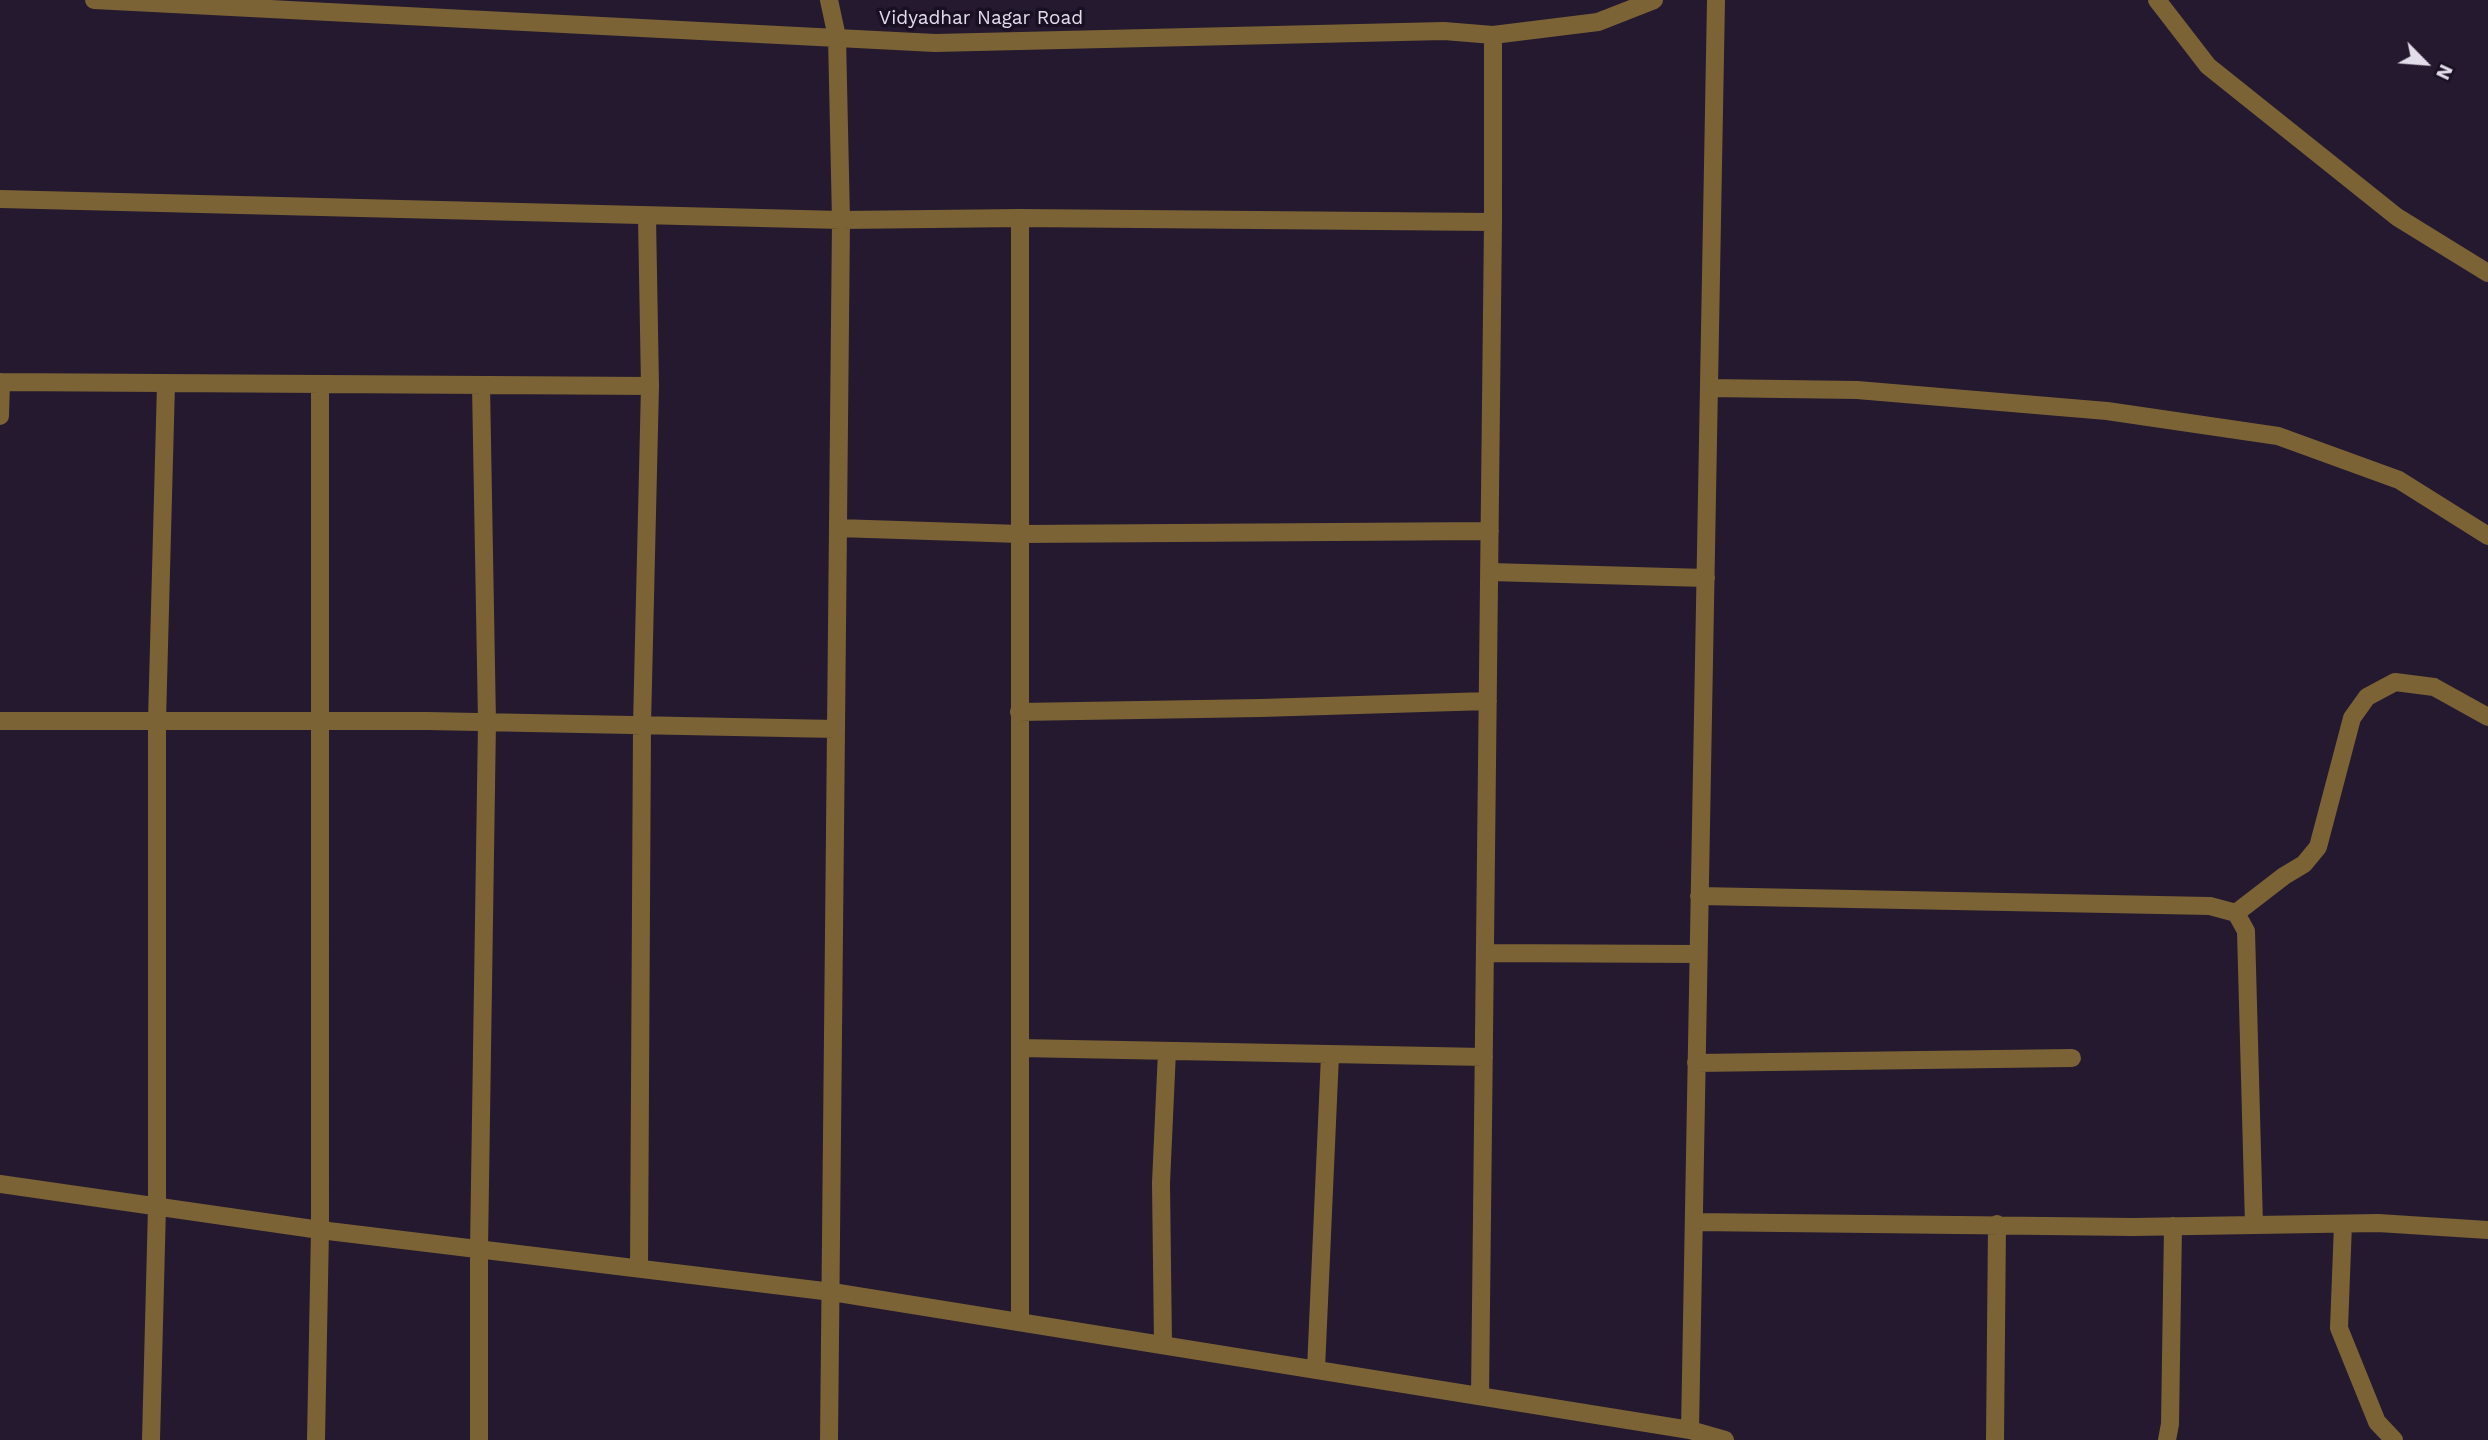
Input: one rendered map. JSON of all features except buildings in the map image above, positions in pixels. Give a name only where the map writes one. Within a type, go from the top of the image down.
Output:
[{"type":"street","name":"Vidyadhar Nagar Road","points":[[94,0],[935,43],[1444,31],[1493,35],[1598,22],[1654,0]]},
{"type":"street","points":[[829,1440],[841,220],[836,37],[830,0]]},
{"type":"street","points":[[1690,1430],[1716,0]]},
{"type":"street","points":[[2157,0],[2208,66],[2397,217],[2488,273]]},
{"type":"street","points":[[1480,1396],[1490,572],[1493,35]]},
{"type":"street","points":[[0,199],[841,220],[1020,218],[1493,222]]},
{"type":"street","points":[[639,1268],[642,725],[650,386],[647,217]]},
{"type":"street","points":[[1020,218],[1020,1322]]},
{"type":"street","points":[[0,416],[0,382],[650,386]]},
{"type":"street","points":[[151,1440],[157,1207],[157,721],[166,384]]},
{"type":"street","points":[[316,1440],[320,1230],[320,384]]},
{"type":"street","points":[[479,1440],[479,1249],[487,722],[481,385]]},
{"type":"street","points":[[1709,388],[1857,390],[2079,409],[2278,436],[2399,480],[2488,536]]},
{"type":"street","points":[[838,528],[1020,534],[1490,531]]},
{"type":"street","points":[[1490,572],[1706,578]]},
{"type":"street","points":[[2236,913],[2304,864],[2318,847],[2352,718],[2367,697],[2395,682],[2434,687],[2488,717]]},
{"type":"street","points":[[1019,712],[1488,701]]},
{"type":"street","points":[[0,721],[487,722],[836,729]]},
{"type":"street","points":[[1699,896],[2210,905],[2236,913],[2246,931],[2253,1225]]},
{"type":"street","points":[[1485,953],[1698,954]]},
{"type":"street","points":[[1020,1048],[1484,1057]]},
{"type":"street","points":[[1163,1345],[1161,1183],[1167,1051]]},
{"type":"street","points":[[1316,1369],[1330,1055]]},
{"type":"street","points":[[1696,1063],[2072,1058]]},
{"type":"street","points":[[0,1184],[320,1230],[832,1292],[1690,1430],[1725,1440]]},
{"type":"street","points":[[1694,1222],[2173,1226],[2378,1223],[2488,1230]]},
{"type":"street","points":[[1995,1440],[1997,1224]]},
{"type":"street","points":[[2343,1224],[2339,1328],[2377,1422],[2394,1440]]},
{"type":"street","points":[[2166,1440],[2170,1424],[2173,1226]]}]
